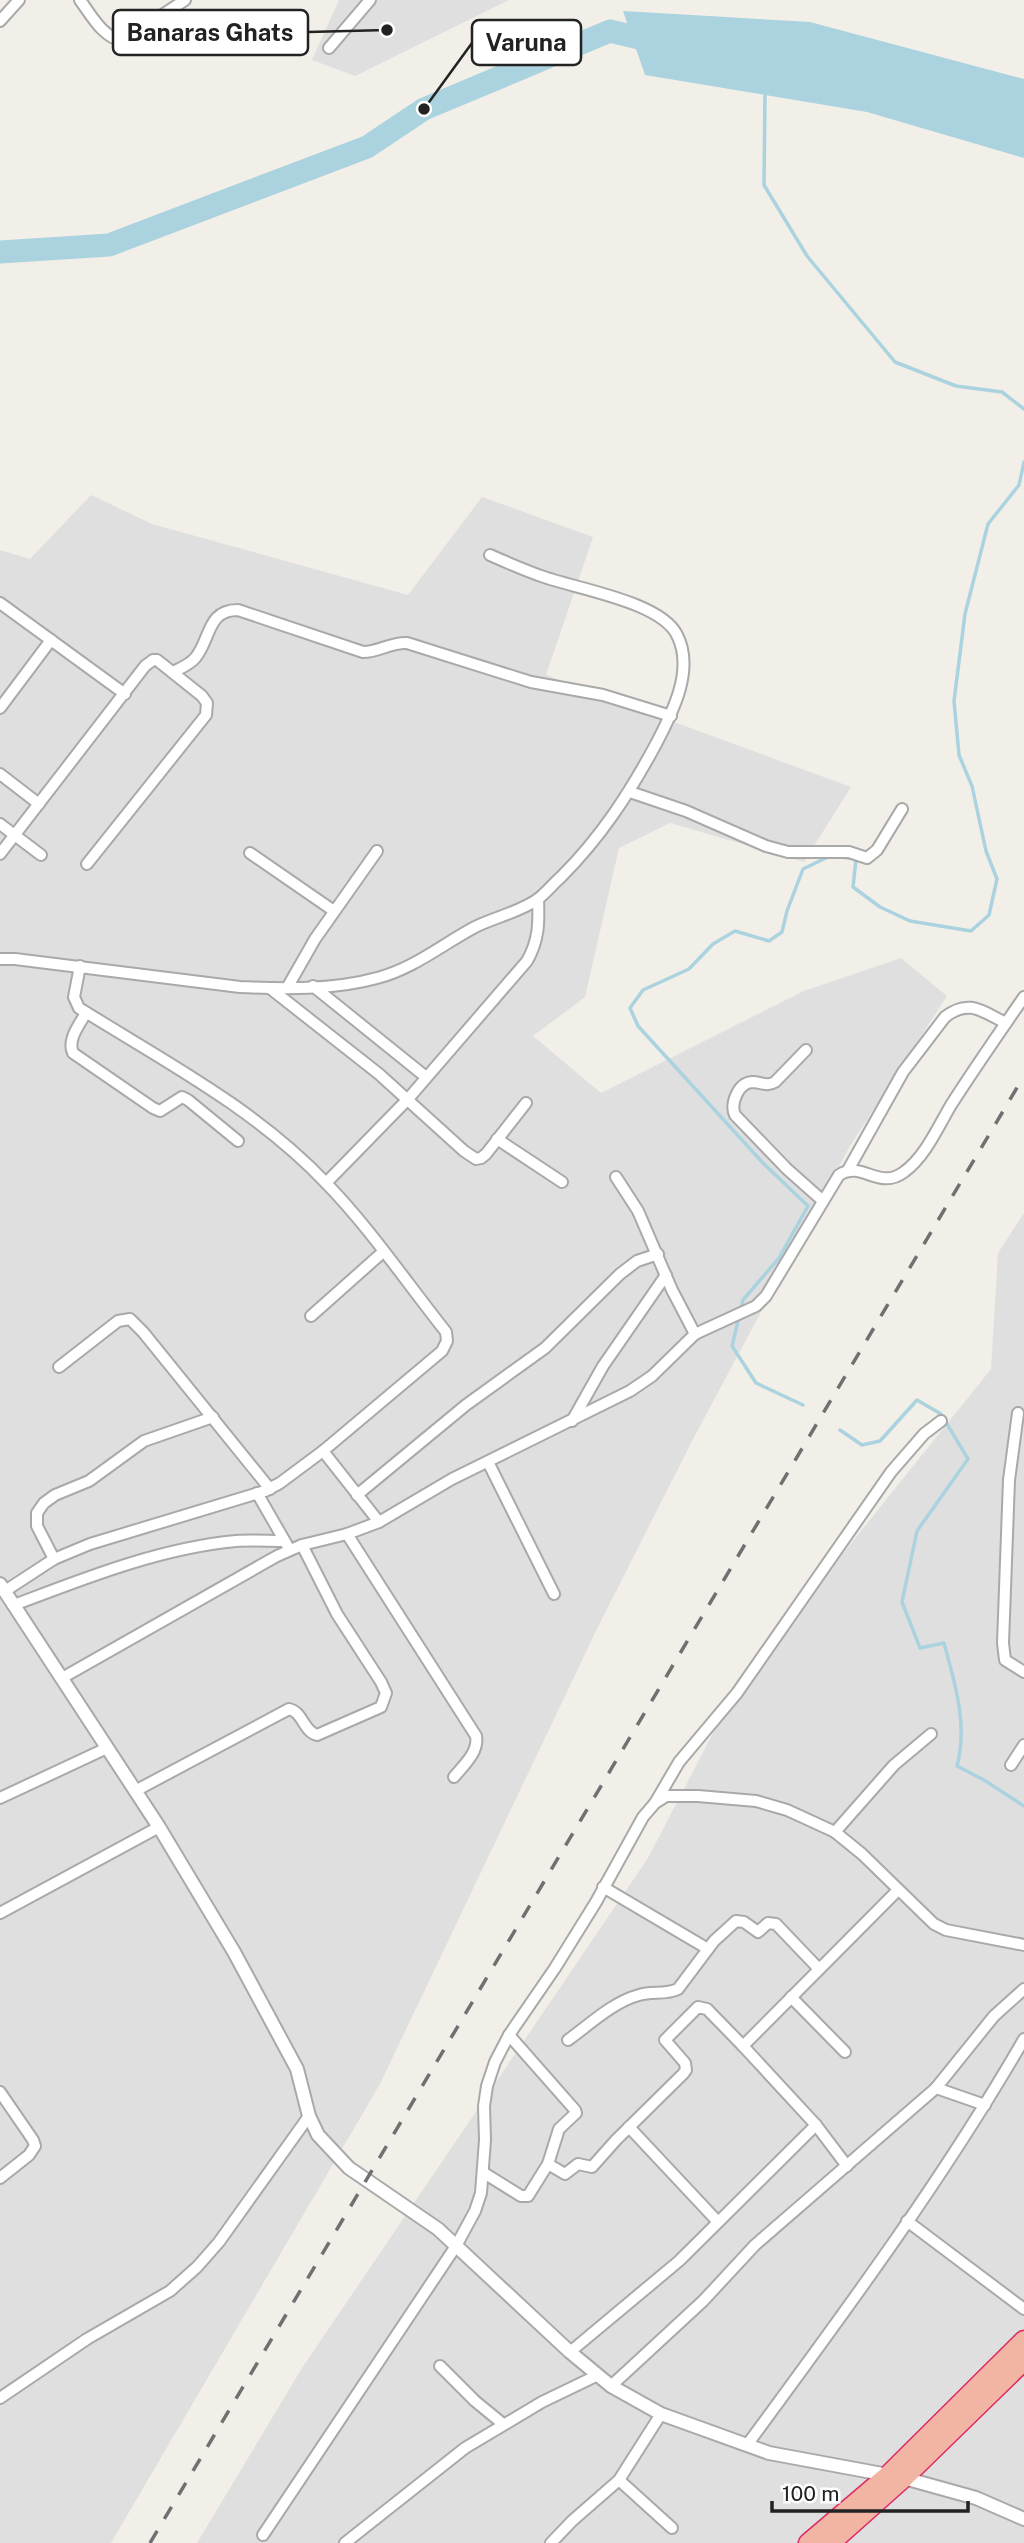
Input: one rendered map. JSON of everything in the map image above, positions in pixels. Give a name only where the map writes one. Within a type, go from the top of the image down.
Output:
[{"type":"highway","points":[[831,2543],[1024,2340]]},
{"type":"highway","points":[[808,2543],[896,2477],[1024,2361]]},
{"type":"street","points":[[0,20],[19,0]]},
{"type":"street","points":[[80,0],[107,34],[123,41],[185,0]]},
{"type":"street","points":[[329,48],[370,0]]},
{"type":"street","points":[[0,959],[80,966],[240,987],[271,989],[313,986],[377,978],[407,966],[476,927],[538,899],[575,863],[611,820],[630,792],[671,716],[680,689],[683,656],[677,634],[664,619],[644,608],[543,577],[490,555]]},
{"type":"street","points":[[0,603],[125,694]]},
{"type":"street","points":[[173,672],[197,656],[220,614],[227,610],[238,610],[363,652],[378,652],[396,643],[407,643],[531,682],[603,695],[671,716]]},
{"type":"street","points":[[0,708],[51,640]]},
{"type":"street","points":[[0,855],[145,666],[157,660],[202,696],[207,703],[206,715],[86,864]]},
{"type":"street","points":[[0,774],[39,804]]},
{"type":"street","points":[[630,792],[686,811],[766,846],[788,852],[849,852],[867,858],[877,850],[902,809]]},
{"type":"street","points":[[0,824],[41,855]]},
{"type":"street","points":[[287,988],[315,939],[377,851]]},
{"type":"street","points":[[250,853],[334,911]]},
{"type":"street","points":[[326,1183],[408,1099],[527,961],[536,947],[539,930],[538,899]]},
{"type":"street","points":[[80,966],[75,1003],[86,1013],[234,1105],[279,1140],[326,1183],[446,1332],[447,1341],[442,1351],[323,1451],[270,1489],[90,1544],[54,1559],[2,1588],[159,1827],[234,1952],[297,2069],[309,2116],[318,2135],[349,2168],[438,2229],[570,2352],[611,2386],[662,2414],[769,2453],[896,2477],[976,2498],[1024,2519]]},
{"type":"street","points":[[313,986],[426,1077]]},
{"type":"street","points":[[271,989],[408,1099],[476,1159],[481,1158],[526,1103]]},
{"type":"street","points":[[14,1605],[128,1564],[189,1548],[236,1541],[302,1545],[347,1534],[379,1522],[452,1479],[630,1391],[652,1376],[695,1334],[756,1306],[780,1275],[839,1175],[848,1170],[857,1170],[880,1179],[894,1179],[914,1163],[1024,997]]},
{"type":"street","points":[[848,1170],[903,1072],[945,1017],[965,1006],[1006,1023]]},
{"type":"street","points":[[86,1013],[70,1046],[73,1053],[152,1108],[160,1111],[176,1099],[182,1097],[188,1100],[238,1142]]},
{"type":"street","points":[[806,1049],[775,1082],[745,1085],[732,1102],[732,1108],[735,1115],[787,1169],[823,1200]]},
{"type":"street","points":[[497,1139],[562,1182]]},
{"type":"street","points":[[616,1177],[638,1210],[679,1305],[695,1334]]},
{"type":"street","points":[[311,1316],[383,1252]]},
{"type":"street","points":[[357,1495],[474,1399],[545,1348],[620,1274],[637,1261],[658,1254]]},
{"type":"street","points":[[572,1421],[603,1366],[666,1275]]},
{"type":"street","points":[[59,1367],[118,1321],[130,1320],[143,1332],[270,1489]]},
{"type":"street","points":[[1018,1413],[1009,1480],[1003,1643],[1005,1660],[1024,1672]]},
{"type":"street","points":[[54,1559],[37,1526],[37,1513],[44,1503],[55,1495],[89,1481],[144,1441],[213,1418]]},
{"type":"street","points":[[263,2535],[456,2246],[475,2211],[484,2173],[486,2086],[509,2035],[555,1968],[643,1816],[655,1803],[679,1762],[737,1693],[891,1472],[924,1434],[941,1421]]},
{"type":"street","points":[[323,1451],[379,1522]]},
{"type":"street","points":[[488,1462],[554,1594]]},
{"type":"street","points":[[257,1493],[287,1545]]},
{"type":"street","points":[[347,1534],[476,1736],[477,1742],[472,1756],[454,1777]]},
{"type":"street","points":[[61,1678],[287,1545]]},
{"type":"street","points":[[135,1791],[289,1709],[297,1712],[308,1730],[317,1735],[381,1707],[386,1693],[381,1682],[337,1614],[302,1545]]},
{"type":"street","points":[[835,1832],[894,1765],[931,1734]]},
{"type":"street","points":[[1011,1765],[1024,1745]]},
{"type":"street","points":[[0,1798],[107,1748]]},
{"type":"street","points":[[655,1803],[666,1796],[756,1801],[787,1810],[835,1832],[862,1854],[923,1916],[946,1930],[1024,1945]]},
{"type":"street","points":[[0,1913],[159,1827]]},
{"type":"street","points":[[603,1887],[708,1949]]},
{"type":"street","points":[[743,2046],[897,1891]]},
{"type":"street","points":[[568,2040],[626,2000],[639,1995],[672,1993],[678,1989],[708,1949],[736,1921],[744,1922],[758,1932],[772,1922],[819,1969]]},
{"type":"street","points":[[611,2386],[703,2301],[755,2245],[936,2088],[993,2016],[1024,1989]]},
{"type":"street","points":[[791,1997],[845,2052]]},
{"type":"street","points":[[548,2164],[565,2174],[578,2164],[592,2167],[686,2070],[685,2063],[665,2040],[698,2007],[707,2009],[743,2046],[816,2125],[847,2166]]},
{"type":"street","points":[[484,2173],[524,2197],[532,2192],[548,2164],[559,2129],[573,2116],[575,2110],[509,2035]]},
{"type":"street","points":[[747,2445],[908,2221],[985,2105],[1024,2039]]},
{"type":"street","points":[[936,2088],[985,2105]]},
{"type":"street","points":[[0,2092],[35,2146],[29,2155],[0,2178]]},
{"type":"street","points":[[0,2398],[87,2339],[170,2291],[197,2267],[219,2242],[309,2116]]},
{"type":"street","points":[[570,2352],[649,2287],[816,2125]]},
{"type":"street","points":[[629,2127],[718,2222]]},
{"type":"street","points":[[908,2221],[1024,2309]]},
{"type":"street","points":[[440,2367],[503,2424]]},
{"type":"street","points":[[345,2543],[465,2448],[542,2402],[598,2375]]},
{"type":"street","points":[[551,2543],[619,2480],[662,2414]]},
{"type":"street","points":[[619,2480],[672,2528]]},
{"type":"shaded area","points":[[339,0],[509,0],[355,76],[312,60]]},
{"type":"shaded area","points":[[91,495],[152,524],[408,595],[482,497],[593,537],[546,675],[851,787],[804,862],[670,823],[619,848],[585,997],[533,1036],[601,1093],[804,991],[901,958],[947,996],[850,1146],[693,1439],[596,1631],[380,2084],[111,2543],[0,2543],[0,550],[30,559]]},
{"type":"shaded area","points":[[1024,1213],[1024,2543],[197,2543],[302,2368],[648,1858],[739,1683],[991,1369],[998,1253]]},
{"type":"water","points":[[623,11],[810,22],[1024,79],[1024,158],[867,112],[645,75]]},
{"type":"waterway","points":[[0,252],[109,245],[367,147],[424,109],[610,31],[660,43]]},
{"type":"waterway","points":[[765,93],[764,185],[807,256],[895,362],[956,386],[1002,392],[1024,409]]},
{"type":"waterway","points":[[841,857],[856,859],[853,887],[880,907],[910,921],[971,931],[989,915],[997,879],[986,851],[972,786],[959,755],[954,701],[965,614],[988,524],[1019,485],[1024,462]]},
{"type":"waterway","points":[[803,1405],[756,1383],[732,1346],[743,1300],[779,1258],[808,1206],[763,1163],[638,1026],[630,1008],[643,990],[689,969],[713,944],[735,931],[769,941],[782,932],[803,869],[830,856]]},
{"type":"waterway","points":[[840,1430],[862,1445],[880,1441],[917,1400],[941,1414],[968,1459],[917,1531],[902,1602],[920,1648],[944,1643],[961,1719],[957,1766],[1024,1806]]},
{"type":"railway","points":[[150,2543],[1024,1076]]},
{"type":"place","name":"Banaras Ghats","points":[[387,30]]},
{"type":"place","name":"Varuna","points":[[424,109]]}]
